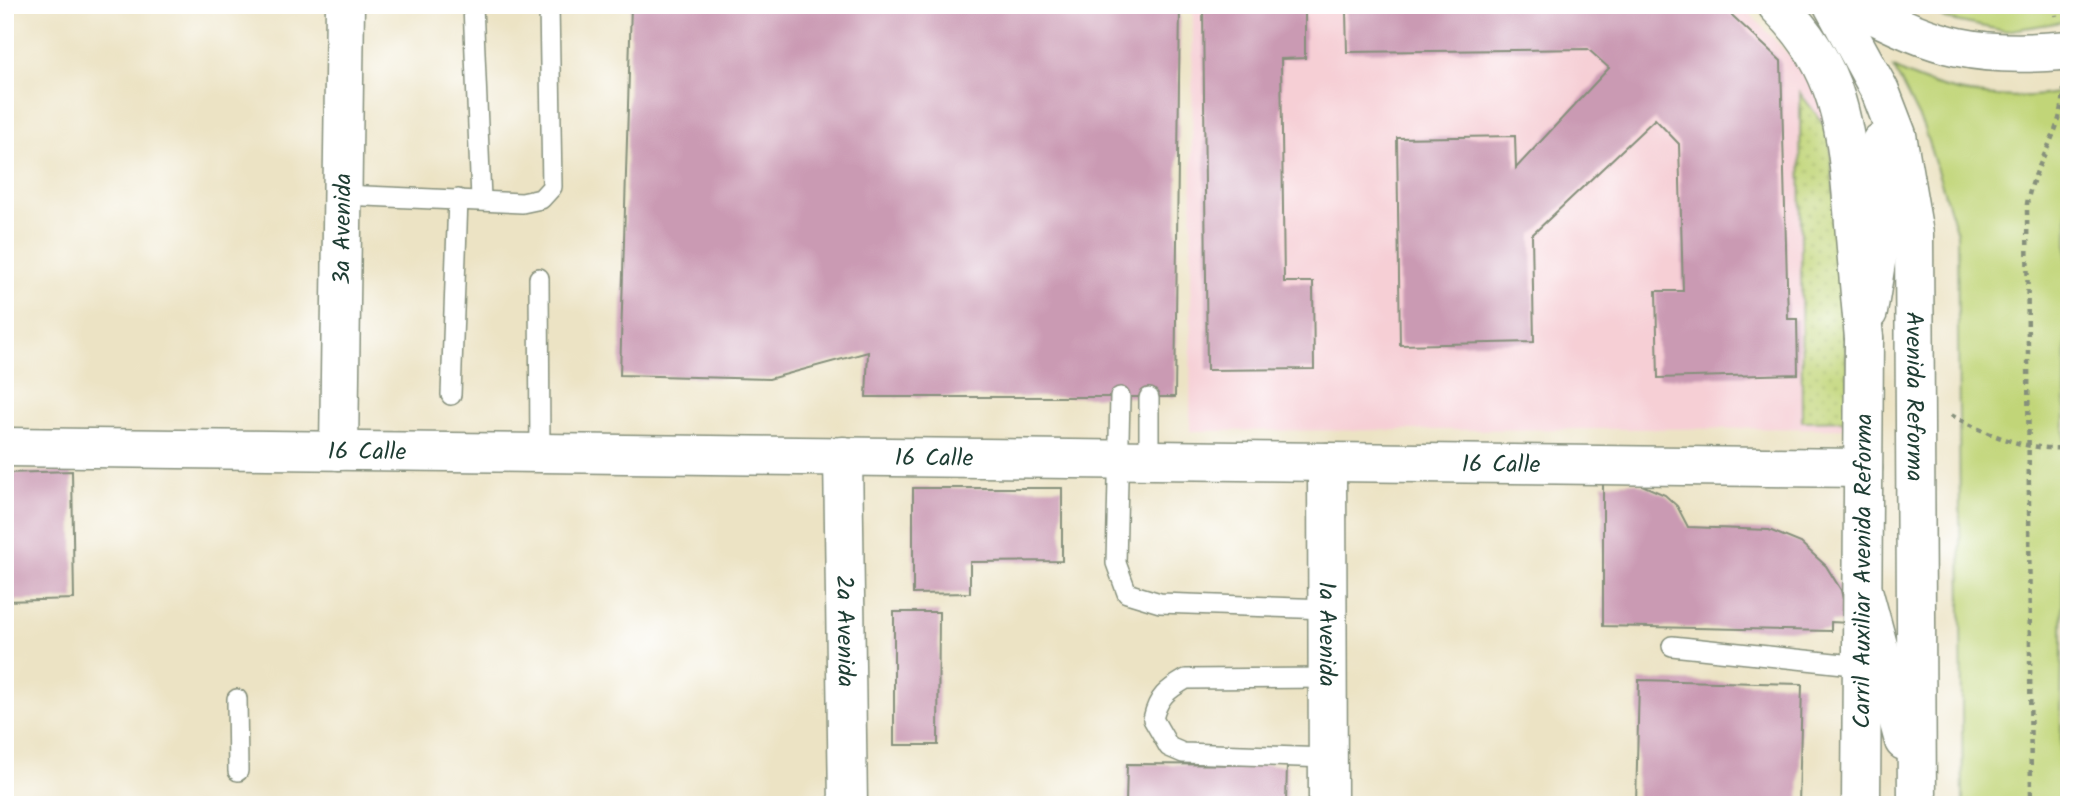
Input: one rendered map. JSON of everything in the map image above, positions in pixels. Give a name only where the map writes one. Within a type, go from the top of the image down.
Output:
[{"type":"main road","name":"3a Avenida","points":[[339,451],[345,5]]},
{"type":"main road","points":[[1777,5],[1807,38],[1825,68],[1848,143],[1864,338]]},
{"type":"main road","name":"Avenida Reforma","points":[[1833,5],[1880,91],[1897,135],[1914,234],[1917,798]]},
{"type":"main road","points":[[1856,5],[1927,41],[1969,50],[2030,54],[2066,69]]},
{"type":"main road","points":[[1864,338],[1877,256],[1881,187],[1880,91]]},
{"type":"main road","name":"Carril Auxiliar Avenida Reforma","points":[[1861,805],[1864,338]]},
{"type":"main road","name":"16 Calle","points":[[5,447],[1863,468]]},
{"type":"main road","name":"2a Avenida","points":[[843,456],[848,805]]},
{"type":"main road","name":"1a Avenida","points":[[1327,462],[1328,805]]},
{"type":"main road","points":[[1864,594],[1917,798]]},
{"type":"lane","points":[[473,5],[481,199]]},
{"type":"lane","points":[[343,195],[522,202],[541,199],[552,187],[549,5]]},
{"type":"lane","points":[[451,395],[458,199]]},
{"type":"lane","points":[[540,278],[540,453]]},
{"type":"lane","points":[[1120,397],[1135,460]]},
{"type":"lane","points":[[1149,398],[1116,563],[1127,593],[1160,603],[1328,609]]},
{"type":"lane","points":[[1672,646],[1863,666]]},
{"type":"lane","points":[[1328,678],[1186,679],[1167,690],[1157,703],[1153,719],[1169,747],[1183,753],[1328,758]]},
{"type":"lane","points":[[237,699],[238,771]]},
{"type":"path","points":[[2031,805],[2027,204],[2031,180],[2059,124],[2066,69]]},
{"type":"path","points":[[1915,416],[1948,414],[1991,436],[2048,450],[2069,448]]},
{"type":"shaded area","points":[[1193,5],[1742,5],[1799,66],[1831,115],[1860,428],[1190,431]]},
{"type":"green space","points":[[1922,5],[2069,5],[2069,21],[2005,31],[1945,19]]},
{"type":"green space","points":[[1894,68],[1936,85],[1979,94],[2024,96],[2069,91],[2060,805],[1963,805],[1957,233],[1923,126]]},
{"type":"green space","points":[[1800,93],[1829,131],[1851,420],[1802,421]]},
{"type":"building","points":[[631,5],[1180,5],[1175,397],[866,397],[868,352],[769,379],[620,375]]},
{"type":"building","points":[[1203,5],[1721,5],[1781,61],[1788,319],[1797,319],[1798,374],[1658,378],[1656,291],[1683,291],[1679,144],[1655,119],[1532,235],[1534,342],[1400,345],[1397,138],[1515,136],[1516,168],[1609,68],[1588,49],[1347,52],[1346,11],[1305,11],[1305,58],[1281,59],[1284,282],[1313,282],[1314,369],[1207,370]]},
{"type":"building","points":[[72,471],[74,599],[5,601],[5,473]]},
{"type":"building","points":[[1635,482],[1665,495],[1677,506],[1688,527],[1769,530],[1801,543],[1826,566],[1841,590],[1848,623],[1831,622],[1831,631],[1603,626],[1603,484]]},
{"type":"building","points":[[913,488],[1062,488],[1062,561],[970,562],[970,593],[913,594]]},
{"type":"building","points":[[894,612],[939,612],[938,745],[894,745]]},
{"type":"building","points":[[1639,680],[1802,684],[1799,805],[1636,805]]},
{"type":"building","points":[[1127,764],[1287,765],[1286,805],[1126,805]]}]
